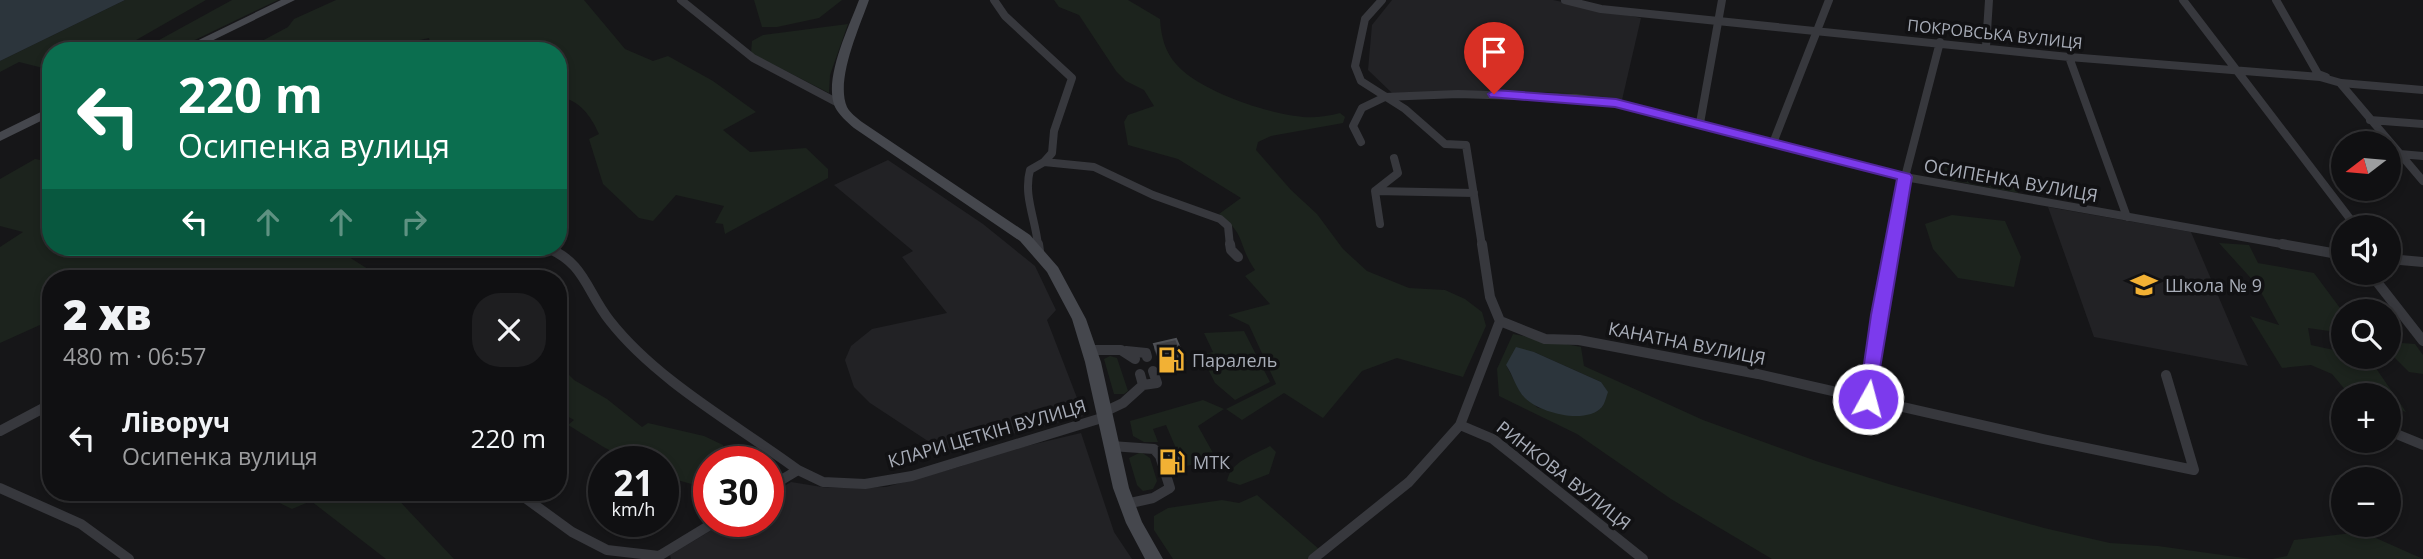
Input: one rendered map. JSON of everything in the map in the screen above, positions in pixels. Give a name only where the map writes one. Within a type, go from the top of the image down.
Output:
[{"type":"main road","points":[[200,42],[290,0]]},
{"type":"main road","points":[[864,0],[839,78],[840,104],[846,115],[859,125],[1026,238],[1066,291],[1089,350],[1126,504],[1154,559]]},
{"type":"main road","points":[[0,137],[42,116]]},
{"type":"street","points":[[681,0],[728,42],[754,59],[825,92],[840,104]]},
{"type":"street","points":[[994,0],[1005,16],[1072,78],[1054,131],[1052,153],[1044,162],[1030,170],[1025,182],[1027,199],[1036,225],[1038,251]]},
{"type":"street","points":[[1313,559],[1409,482],[1460,425],[1500,321],[1490,297],[1466,145],[1445,144],[1429,128],[1361,81],[1355,66],[1365,19],[1382,0]]},
{"type":"street","name":"ПОКРОВСЬКА ВУЛИЦЯ","points":[[1565,0],[1601,9],[2069,57],[2320,77],[2341,83],[2423,90]]},
{"type":"street","points":[[1601,9],[1607,0]]},
{"type":"street","points":[[1700,122],[1722,0]]},
{"type":"street","points":[[1773,143],[1829,0]]},
{"type":"street","points":[[1986,47],[1989,0]]},
{"type":"street","points":[[2183,0],[2347,215]]},
{"type":"street","points":[[2276,0],[2318,74],[2341,83],[2380,131]]},
{"type":"street","points":[[1868,399],[1879,315],[1905,177],[1940,42]]},
{"type":"street","points":[[2069,57],[2127,217]]},
{"type":"street","name":"ОСИПЕНКА ВУЛИЦЯ","points":[[1385,97],[1458,94],[1576,98],[1616,103],[1700,122],[1905,177],[2331,253]]},
{"type":"street","points":[[1361,142],[1353,126],[1362,108],[1385,97]]},
{"type":"street","points":[[2370,120],[2423,124]]},
{"type":"street","points":[[2401,154],[2423,156]]},
{"type":"street","points":[[2401,155],[2423,181]]},
{"type":"street","points":[[1375,191],[1398,173],[1394,158]]},
{"type":"street","points":[[1044,162],[1094,167],[1153,195],[1220,219],[1228,226],[1231,250],[1238,257]]},
{"type":"street","points":[[1375,191],[1474,193]]},
{"type":"street","points":[[1375,191],[1380,224]]},
{"type":"street","name":"КЛАРИ ЦЕТКІН ВУЛИЦЯ","points":[[564,256],[571,259],[588,279],[599,306],[613,326],[645,358],[798,470],[823,482],[866,484],[912,476],[1105,415],[1123,403],[1141,380],[1157,383],[1153,372]]},
{"type":"street","points":[[2401,260],[2423,262]]},
{"type":"street","points":[[2379,285],[2423,341]]},
{"type":"street","name":"КАНАТНА ВУЛИЦЯ","points":[[1500,321],[1545,339],[1579,340],[1758,374],[2194,470],[2166,375]]},
{"type":"street","points":[[1089,350],[1146,352],[1147,357]]},
{"type":"street","points":[[1121,350],[1135,359]]},
{"type":"street","points":[[0,431],[42,409]]},
{"type":"street","name":"РИНКОВА ВУЛИЦЯ","points":[[1460,425],[1493,439],[1643,559]]},
{"type":"street","points":[[2401,436],[2423,445]]},
{"type":"street","points":[[1111,446],[1154,449],[1160,456],[1170,488],[1153,498],[1126,504]]},
{"type":"street","points":[[784,478],[798,470]]},
{"type":"street","points":[[0,488],[81,524],[129,559]]},
{"type":"street","points":[[529,501],[572,532],[607,550],[659,556],[693,535]]},
{"type":"shaded area","points":[[0,0],[125,0],[0,61]]},
{"type":"shaded area","points":[[125,0],[206,0],[133,42],[42,42],[42,68],[19,62],[0,72],[0,61]]},
{"type":"shaded area","points":[[232,0],[278,0],[191,42],[155,42]]},
{"type":"shaded area","points":[[336,0],[584,0],[625,49],[653,61],[668,56],[713,81],[756,112],[723,130],[750,152],[806,148],[828,169],[828,178],[725,234],[723,224],[715,223],[724,206],[676,195],[653,221],[639,218],[603,184],[589,139],[599,134],[583,110],[567,99],[567,42],[430,42],[429,38],[411,42],[260,42],[288,27],[294,19]]},
{"type":"shaded area","points":[[754,0],[842,0],[819,18],[777,27],[762,27]]},
{"type":"shaded area","points":[[1054,0],[1128,0],[1160,19],[1166,49],[1176,64],[1217,92],[1288,115],[1308,117],[1340,113],[1345,117],[1343,123],[1271,136],[1258,142],[1256,150],[1291,190],[1317,214],[1343,249],[1367,271],[1409,288],[1445,290],[1465,299],[1482,312],[1486,326],[1463,377],[1397,358],[1362,371],[1323,418],[1284,393],[1242,420],[1226,409],[1276,384],[1249,325],[1228,315],[1270,304],[1245,276],[1255,270],[1238,234],[1219,214],[1241,198],[1178,159],[1128,145],[1124,122],[1128,115],[1154,106],[1144,90],[1126,81],[1116,71],[1079,15],[1059,7]]},
{"type":"shaded area","points":[[1392,0],[1553,0],[1641,18],[1622,100],[1566,93],[1392,93],[1368,70],[1372,25]]},
{"type":"shaded area","points":[[848,24],[830,75],[829,93],[751,53],[752,41],[763,35]]},
{"type":"shaded area","points":[[35,159],[42,160],[42,256],[349,256],[369,270],[42,270],[42,324],[0,343],[0,247],[23,232],[0,226],[0,179]]},
{"type":"shaded area","points":[[888,160],[983,224],[1035,266],[1056,310],[1047,320],[1084,416],[943,451],[870,403],[854,387],[845,360],[851,346],[872,329],[947,313],[902,257],[913,251],[834,185]]},
{"type":"shaded area","points":[[1945,165],[2017,176],[2018,193],[1944,179]]},
{"type":"shaded area","name":"Школа № 9","points":[[2048,207],[2191,232],[2248,366],[2094,337]]},
{"type":"shaded area","points":[[1952,215],[2005,221],[2021,257],[2014,287],[1958,278],[1933,249],[1925,224]]},
{"type":"shaded area","points":[[2219,243],[2249,245],[2258,263],[2314,273],[2333,299],[2331,299],[2331,331],[2308,328],[2311,345],[2331,349],[2331,369],[2377,369],[2386,383],[2340,383],[2332,374],[2311,365],[2282,368],[2250,316],[2279,325],[2257,285]]},
{"type":"shaded area","points":[[1244,331],[1270,382],[1235,400],[1215,383],[1201,355],[1213,352],[1204,333]]},
{"type":"shaded area","points":[[1513,334],[1581,347],[1584,366],[1703,420],[1816,461],[2044,528],[2110,543],[2158,546],[2251,559],[1772,559],[1671,499],[1577,434],[1499,396],[1497,369]],"holes":[[[1534,352],[1601,382],[1603,406],[1596,412],[1538,408],[1521,393],[1506,365]]]},
{"type":"shaded area","points":[[2401,343],[2415,344],[2423,355],[2423,374],[2409,372],[2401,364]]},
{"type":"shaded area","points":[[1516,347],[1534,352],[1601,382],[1608,392],[1602,407],[1595,412],[1575,416],[1552,412],[1532,403],[1522,394],[1506,365]]},
{"type":"shaded area","points":[[1110,356],[1117,358],[1128,391],[1124,394],[1114,394],[1104,359]]},
{"type":"shaded area","points":[[567,373],[607,399],[642,427],[648,423],[704,436],[723,446],[693,446],[693,484],[679,480],[679,446],[603,446],[568,425],[574,420],[567,416]]},
{"type":"shaded area","points":[[1203,400],[1224,409],[1198,426],[1222,469],[1215,472],[1207,460],[1184,467],[1166,425],[1153,429],[1158,442],[1144,442],[1133,436],[1130,421]]},
{"type":"shaded area","points":[[1081,433],[1114,532],[1132,559],[671,559],[670,555],[700,537],[784,537],[784,486],[791,482],[828,488],[886,487],[962,466],[980,457]]},
{"type":"shaded area","points":[[1270,446],[1276,452],[1269,474],[1240,485],[1227,481],[1233,468]]},
{"type":"shaded area","points":[[1141,452],[1150,458],[1157,481],[1153,489],[1143,491],[1137,485],[1129,458]]},
{"type":"shaded area","points":[[1257,495],[1320,550],[1309,559],[1173,559],[1154,530],[1154,516],[1168,508],[1222,500],[1239,503]]},
{"type":"shaded area","points":[[276,501],[311,501],[292,509]]},
{"type":"shaded area","points":[[311,501],[399,501],[454,559],[386,559]]},
{"type":"shaded area","points":[[2331,536],[2371,537],[2423,559],[2272,559],[2287,556],[2294,540]]},
{"type":"building","name":"Паралель","points":[[1176,339],[1185,360],[1162,365],[1154,344]]},
{"type":"building","points":[[1178,451],[1181,461],[1172,463],[1168,453]]},
{"type":"place","name":"Школа № 9","points":[[2144,285]]},
{"type":"place","name":"Паралель","points":[[1171,360]]},
{"type":"place","name":"МТК","points":[[1172,462]]},
{"type":"route","points":[[1494,94],[1616,103],[1700,122],[1905,177],[1879,315],[1868,399]]}]
